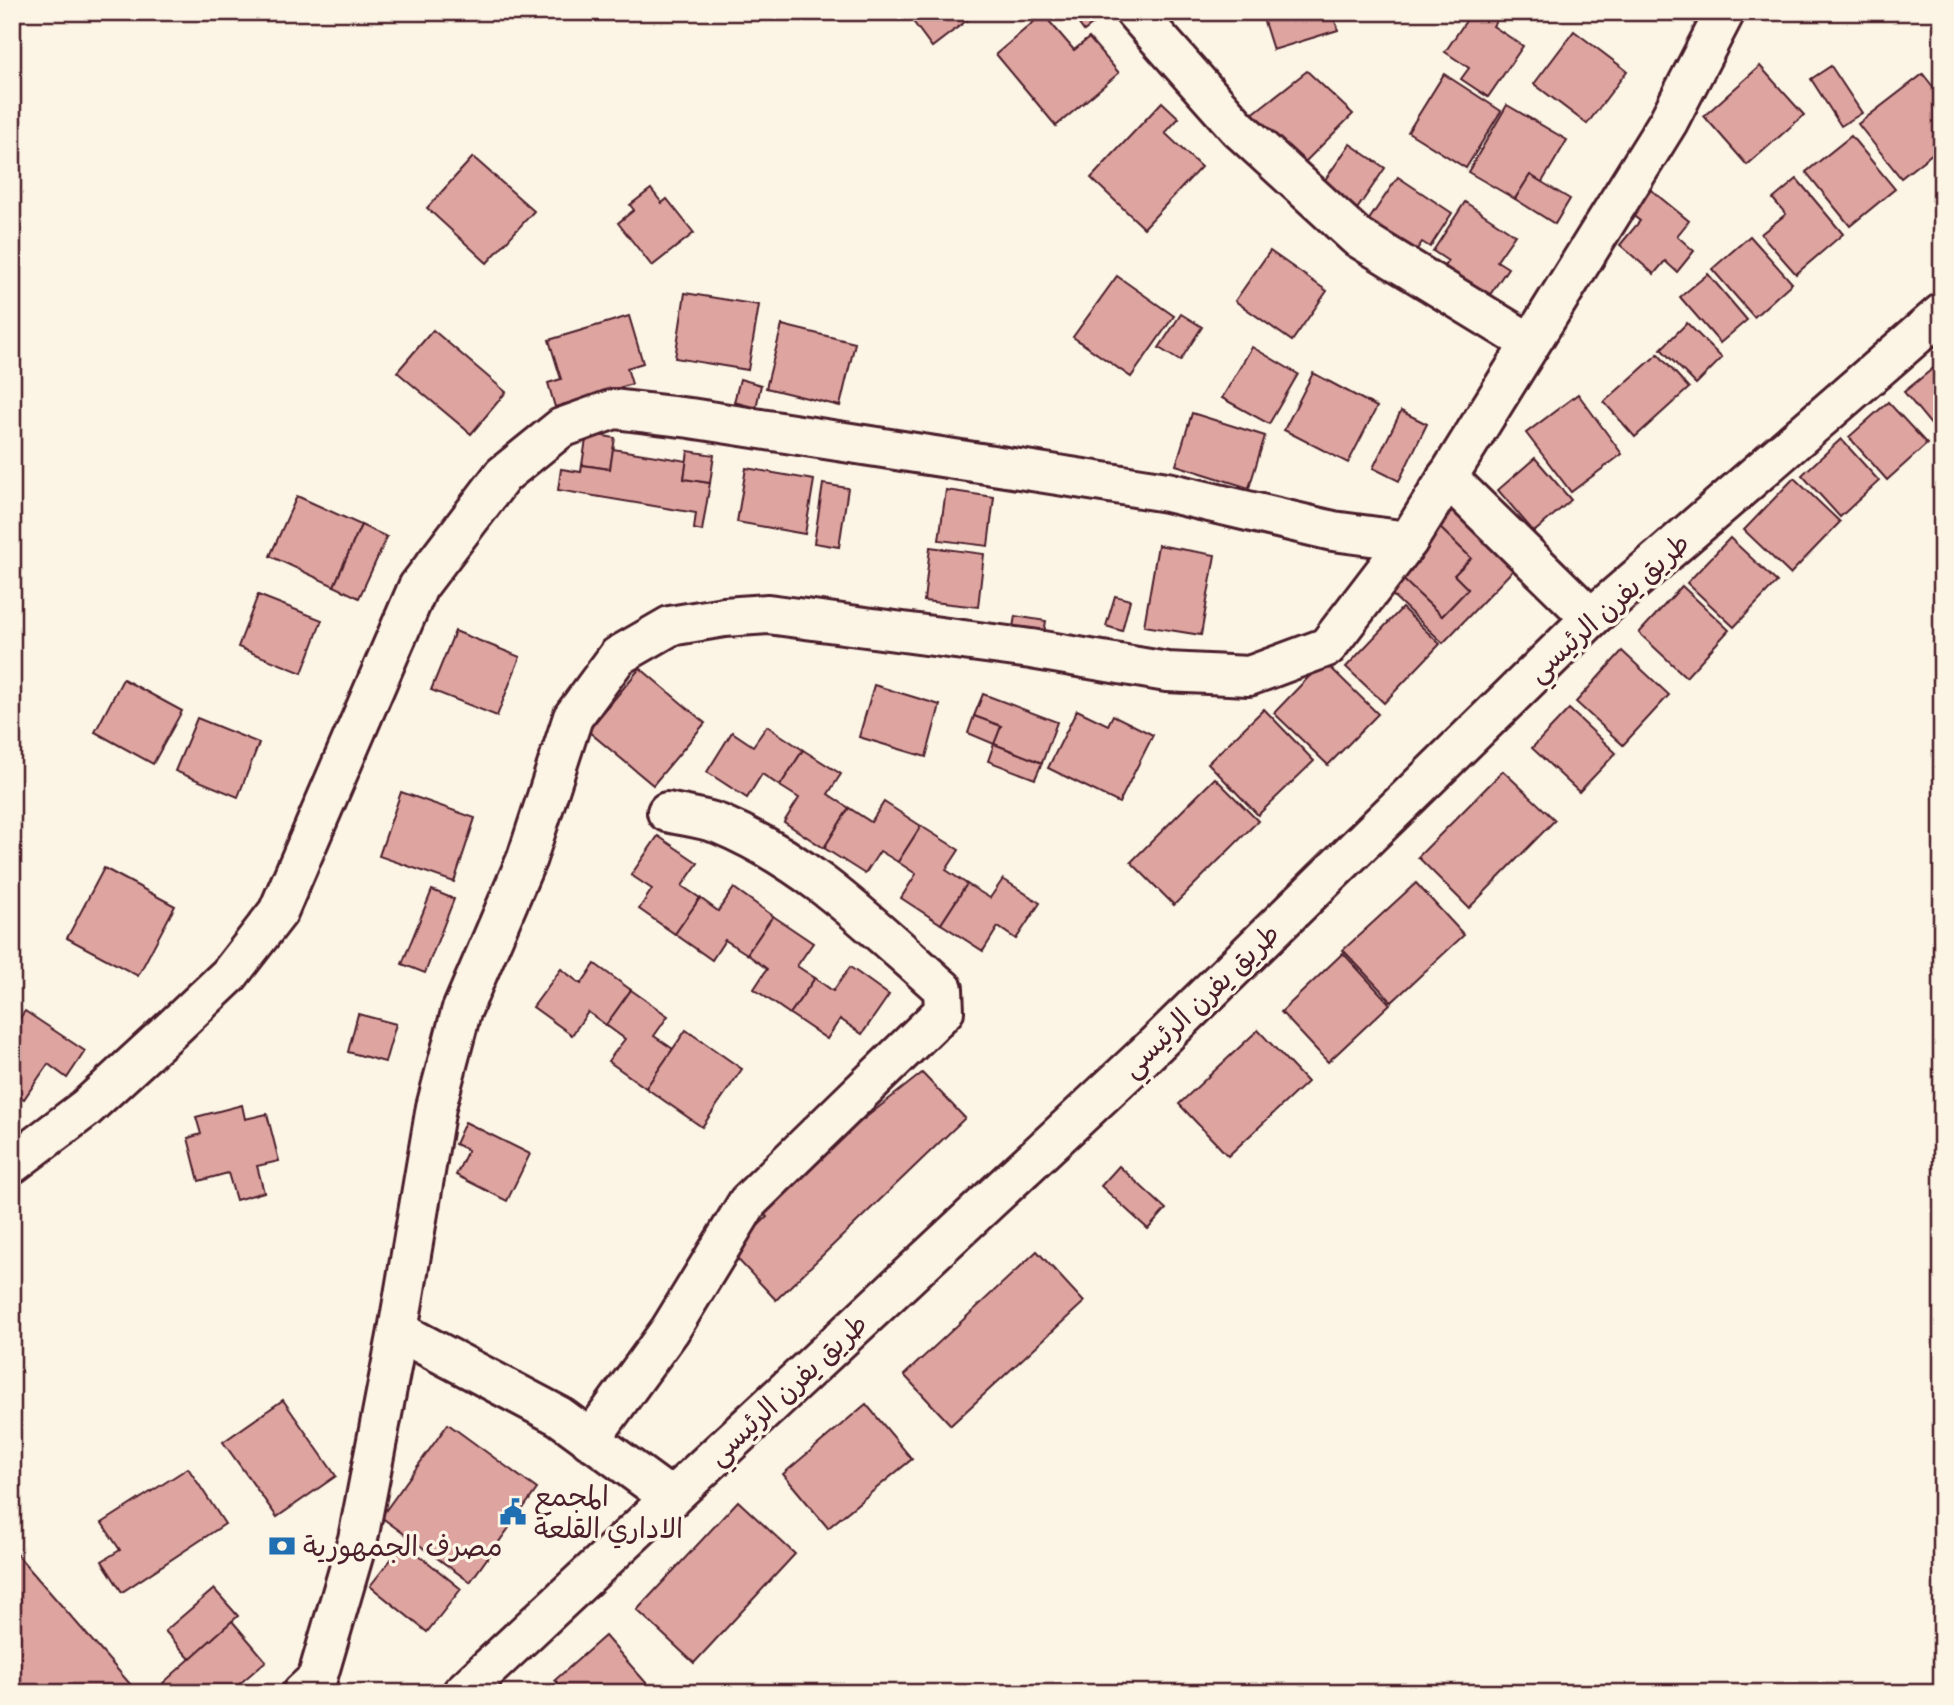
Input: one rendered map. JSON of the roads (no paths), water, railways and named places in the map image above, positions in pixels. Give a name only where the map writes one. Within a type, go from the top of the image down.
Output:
[{"type":"street","points":[[1135,12],[1238,128],[1357,237],[1530,343]]},
{"type":"street","points":[[302,1693],[317,1679],[358,1539],[398,1331],[436,1107],[461,1012],[527,858],[573,717],[618,656],[670,626],[724,617],[768,614],[1031,649],[1167,673],[1249,676],[1327,647],[1408,541],[1668,122],[1725,12]]},
{"type":"street","name":"طريق يفرن الرئيسي","points":[[462,1693],[1144,1056],[1591,618],[1942,313]]},
{"type":"street","points":[[12,1164],[86,1108],[229,975],[278,912],[418,587],[503,475],[561,428],[614,409],[690,418],[1167,492],[1333,531],[1408,541]]},
{"type":"street","points":[[1447,477],[1591,618]]},
{"type":"street","points":[[590,1440],[670,1330],[748,1202],[944,1011],[943,989],[838,896],[789,858],[717,823],[667,812]]},
{"type":"street","points":[[398,1331],[559,1416],[671,1498]]},
{"type":"place","name":"المجمع الاداري القلعة","points":[[513,1512]]},
{"type":"place","name":"مصرف الجمهورية","points":[[282,1546]]}]
